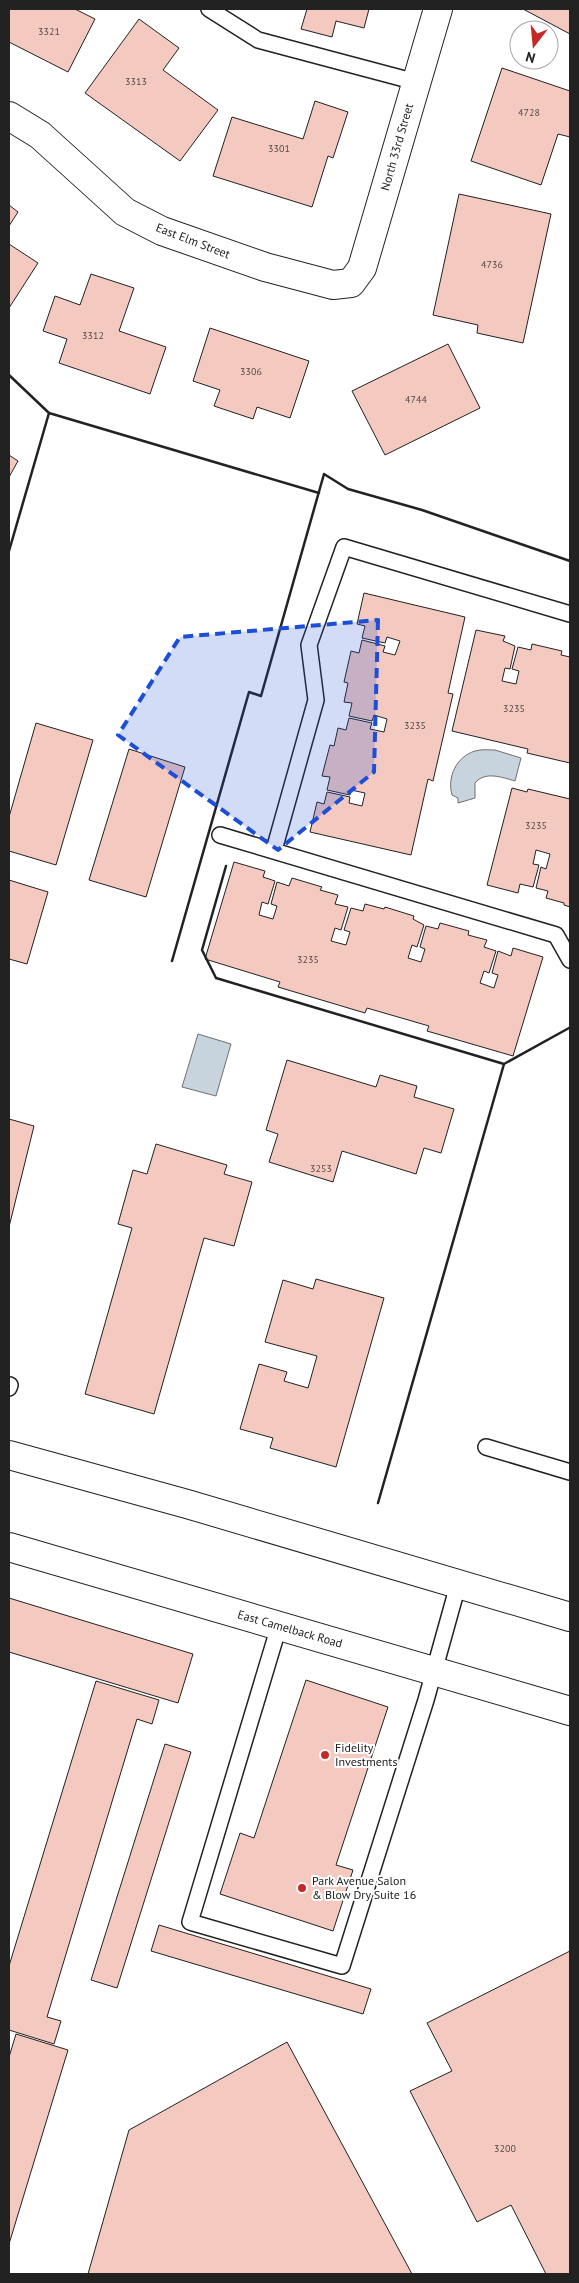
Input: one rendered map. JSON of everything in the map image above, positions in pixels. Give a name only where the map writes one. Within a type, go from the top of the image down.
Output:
[{"type":"main road","name":"North 33rd Street","points":[[351,283],[362,268],[438,9]]},
{"type":"main road","name":"East Elm Street","points":[[9,116],[40,135],[125,212],[162,231],[265,267],[333,285],[351,283]]},
{"type":"main road","points":[[9,1455],[187,1504],[570,1617]]},
{"type":"main road","name":"East Camelback Road","points":[[9,1547],[570,1711]]},
{"type":"lane","points":[[209,9],[258,40],[416,82]]},
{"type":"lane","points":[[274,850],[316,700],[308,645],[344,547],[570,614]]},
{"type":"lane","points":[[220,835],[556,935],[570,960]]},
{"type":"lane","points":[[486,1447],[570,1472]]},
{"type":"lane","points":[[279,1626],[190,1922],[342,1966],[434,1671],[458,1585]]},
{"type":"highlighted area","points":[[378,620],[374,772],[278,850],[118,735],[180,637]]},
{"type":"shaded area","points":[[495,750],[521,758],[515,781],[494,776],[484,777],[475,783],[475,798],[458,803],[458,798],[452,795],[451,781],[454,769],[458,763],[468,754],[475,751]]},
{"type":"shaded area","points":[[198,1034],[231,1044],[216,1096],[182,1087]]},
{"type":"building","points":[[9,9],[75,9],[95,19],[68,72],[9,42]]},
{"type":"building","points":[[307,9],[369,9],[364,28],[336,21],[332,37],[301,29]]},
{"type":"building","points":[[523,9],[570,9],[570,34],[559,28],[559,20],[544,20]]},
{"type":"building","points":[[139,19],[179,48],[163,70],[218,110],[180,161],[85,93]]},
{"type":"building","points":[[502,68],[570,91],[570,137],[558,134],[541,185],[471,161]]},
{"type":"building","points":[[315,101],[348,112],[333,158],[328,156],[312,207],[213,176],[232,117],[303,139]]},
{"type":"building","points":[[459,194],[551,214],[523,343],[477,333],[478,325],[433,315]]},
{"type":"building","points":[[9,205],[18,212],[9,226]]},
{"type":"building","points":[[9,244],[38,263],[9,308]]},
{"type":"building","points":[[91,274],[134,288],[119,331],[166,347],[150,394],[59,363],[67,339],[43,331],[55,296],[80,305]]},
{"type":"building","points":[[210,328],[309,361],[290,418],[257,407],[253,419],[214,406],[220,390],[193,381]]},
{"type":"building","points":[[448,344],[480,408],[385,455],[352,391]]},
{"type":"building","points":[[9,455],[18,461],[9,477]]},
{"type":"building","points":[[364,593],[465,617],[448,693],[453,694],[433,781],[428,779],[411,855],[310,832],[317,802],[324,804],[327,792],[350,797],[349,803],[362,806],[365,793],[351,790],[350,795],[327,790],[330,777],[322,776],[330,745],[334,746],[338,728],[346,730],[349,718],[372,723],[370,729],[384,732],[387,719],[374,715],[372,721],[349,716],[352,703],[344,702],[348,683],[344,682],[351,651],[359,653],[362,640],[385,646],[383,652],[395,655],[400,641],[387,637],[385,643],[362,638],[365,626],[357,624]]},
{"type":"building","points":[[476,630],[505,636],[503,641],[515,646],[510,669],[505,668],[502,681],[516,684],[519,671],[512,669],[518,647],[531,650],[532,644],[562,651],[561,655],[570,657],[570,763],[527,753],[528,749],[452,731]]},
{"type":"building","points":[[36,723],[93,740],[56,865],[9,851],[9,817]]},
{"type":"building","points":[[129,749],[185,767],[146,897],[89,880]]},
{"type":"building","points":[[512,788],[527,792],[528,789],[570,799],[570,907],[564,905],[564,903],[546,898],[548,891],[536,888],[541,867],[546,869],[550,854],[536,850],[533,864],[539,865],[533,887],[520,884],[518,893],[487,885]]},
{"type":"building","points":[[234,862],[265,871],[263,877],[275,881],[268,904],[262,902],[259,915],[273,919],[277,906],[271,904],[277,882],[289,886],[292,878],[322,887],[320,890],[338,895],[335,904],[348,907],[341,930],[335,928],[331,941],[346,945],[350,932],[344,930],[351,908],[363,911],[365,904],[384,909],[385,907],[414,916],[413,919],[424,925],[417,947],[412,945],[408,958],[421,962],[425,949],[420,947],[426,926],[438,929],[440,923],[469,931],[468,935],[487,940],[484,947],[496,951],[489,973],[484,971],[480,983],[494,988],[498,975],[492,973],[498,951],[511,956],[513,948],[543,957],[513,1056],[427,1031],[429,1026],[367,1008],[365,1013],[278,987],[280,982],[205,959]]},
{"type":"building","points":[[9,880],[48,892],[27,964],[9,959]]},
{"type":"building","points":[[287,1060],[376,1087],[380,1075],[417,1086],[414,1097],[454,1109],[441,1153],[424,1148],[416,1174],[342,1151],[333,1182],[269,1162],[278,1134],[266,1130]]},
{"type":"building","points":[[9,1119],[34,1126],[9,1227]]},
{"type":"building","points":[[156,1144],[227,1165],[224,1174],[252,1182],[234,1246],[204,1238],[154,1414],[85,1394],[132,1228],[118,1224],[133,1170],[147,1174]]},
{"type":"building","points":[[316,1279],[384,1298],[336,1467],[270,1448],[273,1438],[240,1429],[259,1364],[287,1372],[284,1381],[308,1388],[317,1356],[265,1342],[283,1280],[313,1289]]},
{"type":"building","points":[[9,1598],[193,1654],[178,1703],[9,1652]]},
{"type":"building","points":[[306,1680],[388,1707],[336,1865],[353,1870],[333,1931],[220,1894],[240,1833],[254,1838]]},
{"type":"building","points":[[96,1681],[159,1700],[152,1724],[137,1719],[47,2017],[61,2021],[54,2044],[9,2030],[9,1966]]},
{"type":"building","points":[[165,1744],[191,1752],[117,1988],[91,1980]]},
{"type":"building","points":[[159,1925],[371,1989],[363,2014],[151,1951]]},
{"type":"building","points":[[570,1951],[570,2274],[546,2274],[511,2205],[477,2222],[410,2091],[452,2071],[427,2023]]},
{"type":"building","points":[[16,2034],[68,2050],[9,2244],[9,2057]]},
{"type":"building","points":[[287,2042],[412,2274],[88,2274],[129,2130]]},
{"type":"wall","points":[[9,375],[49,413],[319,493]]},
{"type":"wall","points":[[9,551],[49,413]]},
{"type":"wall","points":[[172,961],[249,692],[261,696],[324,474],[348,489],[422,510],[570,561]]},
{"type":"wall","points":[[226,866],[202,950],[216,978],[504,1064]]},
{"type":"wall","points":[[378,1503],[504,1064],[569,1028]]},
{"type":"place","name":"Fidelity Investments","points":[[325,1755]]},
{"type":"place","name":"Park Avenue Salon & Blow Dry Suite 16","points":[[302,1888]]}]
